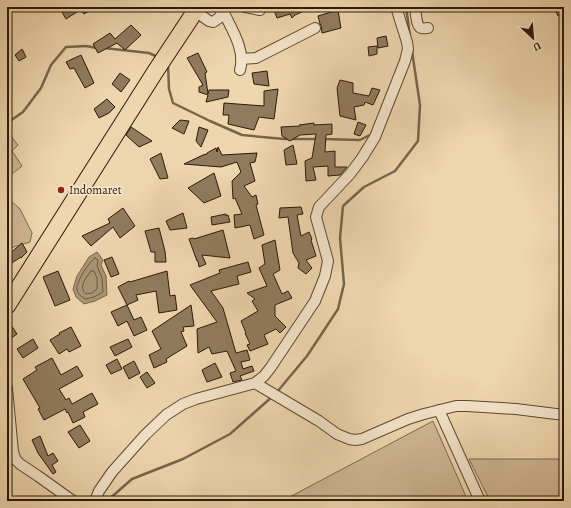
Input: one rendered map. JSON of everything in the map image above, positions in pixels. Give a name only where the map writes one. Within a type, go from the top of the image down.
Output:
[{"type":"main road","points":[[7,306],[196,9]]},
{"type":"street","points":[[245,7],[260,10]]},
{"type":"street","points":[[95,501],[112,472],[146,434],[166,415],[183,404],[196,399],[255,383],[271,368],[302,323],[315,301],[325,276],[328,261],[316,217],[320,207],[350,174],[375,137],[406,61],[408,49],[407,42],[398,9],[416,8],[419,28],[428,28]]},
{"type":"street","points":[[196,9],[209,21],[214,22],[219,18],[224,9]]},
{"type":"street","points":[[224,9],[239,49],[241,59],[240,70]]},
{"type":"street","points":[[241,59],[256,58],[315,28]]},
{"type":"street","points":[[255,383],[337,434],[355,440],[362,439],[408,419],[456,406],[516,409],[564,415]]},
{"type":"street","points":[[7,388],[13,452],[16,460],[73,501]]},
{"type":"street","points":[[439,410],[480,501]]},
{"type":"shaded area","points":[[7,130],[18,145],[12,151],[22,166],[7,178]]},
{"type":"shaded area","points":[[7,195],[10,200],[20,209],[32,233],[30,242],[7,249]]},
{"type":"shaded area","points":[[433,421],[468,501],[282,501]]},
{"type":"shaded area","points":[[469,459],[564,459],[564,501],[490,501]]},
{"type":"water","points":[[97,252],[103,260],[101,265],[106,276],[107,295],[95,301],[84,304],[76,297],[73,289],[77,276],[89,257]]},
{"type":"building","points":[[59,7],[96,7],[84,14],[80,10],[66,19]]},
{"type":"building","points":[[279,7],[313,7],[295,15],[292,18],[290,14],[277,18],[274,10]]},
{"type":"building","points":[[554,7],[564,7],[564,14],[558,16]]},
{"type":"building","points":[[338,10],[341,28],[322,33],[318,16]]},
{"type":"building","points":[[131,25],[141,35],[125,50],[117,43],[98,53],[93,44],[110,33],[115,39]]},
{"type":"building","points":[[386,36],[388,46],[378,48],[377,38]]},
{"type":"building","points":[[377,46],[377,54],[369,56],[368,47]]},
{"type":"building","points":[[22,49],[26,57],[19,61],[15,55]]},
{"type":"building","points":[[198,53],[207,72],[205,73],[208,94],[209,90],[229,90],[228,97],[206,102],[208,95],[199,92],[199,87],[203,85],[187,58]]},
{"type":"building","points":[[81,55],[94,83],[85,88],[74,68],[70,69],[66,62]]},
{"type":"building","points":[[267,71],[269,86],[254,84],[252,73]]},
{"type":"building","points":[[120,73],[130,80],[121,92],[112,84]]},
{"type":"building","points":[[340,80],[353,83],[353,93],[369,96],[372,88],[380,90],[373,105],[365,102],[364,105],[354,107],[356,120],[340,116],[337,88]]},
{"type":"building","points":[[278,89],[274,119],[259,117],[254,130],[228,124],[229,115],[223,115],[224,103],[264,106],[264,91]]},
{"type":"building","points":[[107,99],[115,107],[109,113],[99,118],[94,109]]},
{"type":"building","points":[[180,120],[189,121],[184,134],[172,128]]},
{"type":"building","points":[[358,122],[366,125],[360,136],[354,134]]},
{"type":"building","points":[[314,123],[314,125],[332,124],[332,134],[326,135],[325,152],[335,151],[335,167],[347,167],[340,175],[328,176],[328,166],[313,167],[316,180],[306,181],[305,161],[312,158],[316,134],[300,135],[290,141],[282,136],[281,127],[300,126],[299,125]]},
{"type":"building","points":[[131,127],[152,141],[139,147],[126,135]]},
{"type":"building","points":[[199,127],[208,130],[201,147],[196,141]]},
{"type":"building","points":[[293,145],[297,164],[286,165],[284,150]]},
{"type":"building","points":[[218,147],[222,155],[257,153],[255,162],[250,163],[255,181],[244,186],[252,197],[256,195],[258,204],[256,205],[264,235],[254,239],[250,225],[235,228],[234,215],[242,214],[235,198],[233,199],[232,181],[241,172],[237,162],[221,167],[184,164],[207,154],[216,148],[217,152]]},
{"type":"building","points":[[161,153],[168,178],[160,179],[150,159]]},
{"type":"building","points":[[214,173],[221,196],[204,203],[188,188]]},
{"type":"building","points":[[301,207],[303,214],[297,215],[301,236],[309,232],[316,256],[306,260],[312,268],[306,274],[298,268],[299,263],[293,253],[288,217],[279,218],[280,208]]},
{"type":"building","points":[[123,208],[135,226],[120,238],[113,227],[91,246],[82,236],[110,223],[108,219]]},
{"type":"building","points":[[183,213],[187,228],[170,230],[166,221]]},
{"type":"building","points":[[226,214],[226,216],[228,215],[230,222],[212,225],[211,217]]},
{"type":"building","points":[[159,228],[165,251],[166,262],[155,262],[155,252],[151,252],[145,231]]},
{"type":"building","points":[[223,230],[230,258],[202,255],[206,264],[199,267],[189,239],[194,239]]},
{"type":"building","points":[[275,240],[280,270],[273,274],[282,294],[288,291],[292,298],[275,305],[275,316],[286,327],[280,333],[276,329],[264,335],[268,344],[250,351],[247,345],[250,344],[241,321],[258,311],[252,301],[255,299],[247,293],[267,286],[259,268],[265,264],[262,245]]},
{"type":"building","points":[[22,243],[27,252],[21,258],[7,266],[7,256]]},
{"type":"building","points":[[112,257],[119,274],[111,277],[104,260]]},
{"type":"building","points":[[248,262],[251,272],[237,276],[239,284],[211,291],[223,308],[236,353],[247,350],[250,360],[241,362],[243,369],[252,366],[254,371],[240,376],[242,380],[233,382],[230,373],[236,371],[227,351],[212,354],[209,347],[198,353],[197,329],[217,322],[190,285],[220,273],[219,270]]},
{"type":"building","points":[[58,271],[70,300],[55,306],[43,277]]},
{"type":"building","points":[[167,271],[170,296],[175,295],[177,310],[159,313],[156,291],[136,295],[138,300],[127,305],[118,287],[129,281],[130,282]]},
{"type":"building","points":[[127,305],[134,320],[141,317],[147,330],[134,336],[127,321],[118,326],[111,312]]},
{"type":"building","points":[[191,305],[194,326],[183,327],[184,331],[181,332],[187,346],[166,359],[167,362],[154,368],[149,355],[161,349],[152,331]]},
{"type":"building","points":[[7,319],[17,334],[10,339],[7,335]]},
{"type":"building","points":[[71,327],[81,346],[69,352],[67,349],[59,354],[50,340],[60,334],[59,333]]},
{"type":"building","points":[[33,339],[38,348],[23,358],[17,349]]},
{"type":"building","points":[[128,339],[132,347],[115,356],[110,347]]},
{"type":"building","points":[[52,358],[61,375],[77,366],[83,376],[59,389],[66,400],[69,398],[72,404],[92,393],[98,404],[83,412],[85,417],[73,423],[65,409],[44,420],[38,409],[40,408],[23,379],[37,370],[35,367]]},
{"type":"building","points":[[117,359],[122,369],[111,374],[106,365]]},
{"type":"building","points":[[134,361],[140,373],[129,379],[123,367]]},
{"type":"building","points":[[215,363],[222,377],[207,382],[202,370]]},
{"type":"building","points":[[147,372],[155,383],[147,388],[140,377]]},
{"type":"building","points":[[80,425],[90,441],[79,448],[68,432]]},
{"type":"building","points":[[40,436],[48,456],[53,453],[58,461],[52,465],[56,472],[53,474],[38,453],[32,440]]},
{"type":"waterway","points":[[406,7],[410,36]]},
{"type":"waterway","points":[[7,123],[23,112],[41,88],[51,65],[66,47],[86,46],[97,48]]},
{"type":"waterway","points":[[104,48],[149,53],[158,57]]},
{"type":"waterway","points":[[277,392],[307,356],[338,309],[344,284],[340,238],[343,206],[364,187],[395,171],[418,141],[420,105],[412,51]]},
{"type":"waterway","points":[[168,64],[169,89],[173,103],[242,135],[284,139],[318,139]]},
{"type":"waterway","points":[[323,139],[360,140],[372,134]]},
{"type":"waterway","points":[[107,501],[132,479],[183,459],[230,434],[273,396]]},
{"type":"place","name":"Indomaret","points":[[61,190]]}]
